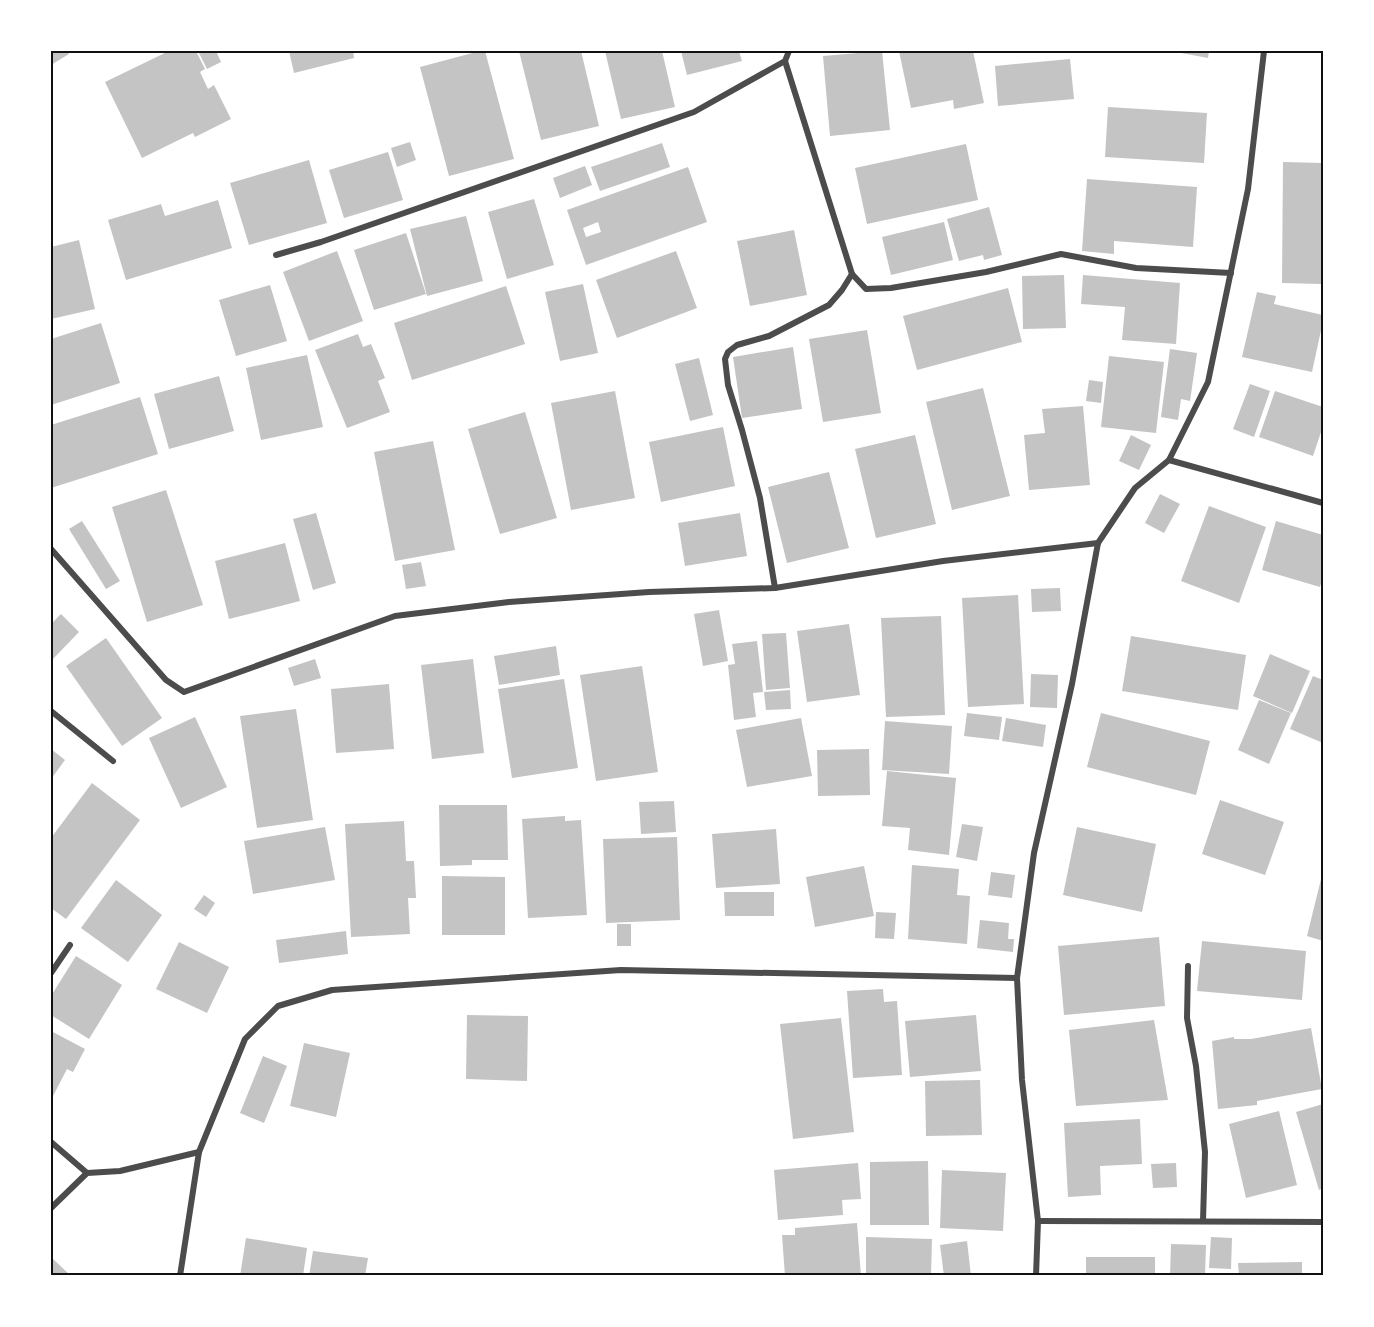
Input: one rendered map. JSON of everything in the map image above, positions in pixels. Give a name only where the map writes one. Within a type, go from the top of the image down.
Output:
[{"type":"street","points":[[276,255],[321,242],[694,112],[785,61],[789,51]]},
{"type":"street","points":[[1036,1276],[1038,1221],[1022,1080],[1017,978],[1034,854],[1072,684],[1098,543],[1135,488],[1169,460],[1208,382],[1248,189],[1264,51]]},
{"type":"street","points":[[785,61],[852,274],[866,289],[891,288],[986,272],[1061,254],[1136,268],[1231,273]]},
{"type":"street","points":[[776,588],[760,498],[728,385],[725,359],[728,352],[737,345],[769,336],[829,305],[852,274]]},
{"type":"street","points":[[1169,460],[1323,503]]},
{"type":"street","points":[[51,549],[166,680],[184,692],[395,616],[509,602],[649,592],[776,588],[943,561],[1098,543]]},
{"type":"street","points":[[51,711],[112,761]]},
{"type":"street","points":[[51,973],[70,945]]},
{"type":"street","points":[[1188,966],[1187,1018],[1196,1066],[1205,1152],[1203,1221]]},
{"type":"street","points":[[180,1276],[200,1152],[244,1039],[278,1006],[332,990],[621,970],[1017,978]]},
{"type":"street","points":[[51,1142],[87,1173]]},
{"type":"street","points":[[51,1208],[87,1173],[120,1171],[200,1152]]},
{"type":"street","points":[[1038,1221],[1323,1222]]},
{"type":"building","points":[[51,51],[67,51],[69,54],[51,65]]},
{"type":"building","points":[[169,51],[196,51],[205,69],[200,72],[208,89],[214,85],[231,119],[195,137],[193,133],[142,158],[105,82]]},
{"type":"building","points":[[198,51],[216,51],[221,62],[207,69]]},
{"type":"building","points":[[289,51],[353,51],[354,58],[294,73]]},
{"type":"building","points":[[485,51],[514,159],[449,176],[420,67]]},
{"type":"building","points":[[519,51],[581,51],[599,126],[541,140]]},
{"type":"building","points":[[605,51],[662,51],[675,107],[621,119]]},
{"type":"building","points":[[681,51],[739,51],[742,61],[687,75]]},
{"type":"building","points":[[882,51],[890,130],[830,136],[823,56]]},
{"type":"building","points":[[899,51],[973,51],[984,103],[954,109],[953,100],[911,108]]},
{"type":"building","points":[[1176,51],[1209,51],[1208,58]]},
{"type":"building","points":[[1070,59],[1074,99],[998,106],[995,66]]},
{"type":"building","points":[[1108,107],[1207,113],[1204,163],[1105,157]]},
{"type":"building","points":[[410,142],[416,160],[397,167],[391,148]]},
{"type":"building","points":[[662,143],[670,167],[600,191],[591,167]]},
{"type":"building","points":[[966,144],[978,200],[867,224],[855,168]]},
{"type":"building","points":[[388,152],[403,200],[344,218],[329,170]]},
{"type":"building","points":[[309,160],[327,223],[249,245],[230,183]]},
{"type":"building","points":[[1283,162],[1323,163],[1321,284],[1282,283]]},
{"type":"building","points":[[585,166],[592,185],[560,198],[553,178]]},
{"type":"building","points":[[688,167],[707,222],[586,265],[567,210]],"holes":[[[598,222],[601,232],[586,237],[583,228]]]},
{"type":"building","points":[[1087,179],[1197,187],[1193,247],[1114,241],[1114,254],[1082,251]]},
{"type":"building","points":[[534,199],[554,265],[507,279],[488,212]]},
{"type":"building","points":[[218,200],[232,248],[126,280],[108,220],[161,204],[165,216]]},
{"type":"building","points":[[989,207],[1002,255],[984,260],[983,255],[959,261],[947,219]]},
{"type":"building","points":[[466,216],[483,281],[427,296],[410,229]]},
{"type":"building","points":[[944,222],[953,260],[891,275],[882,237]]},
{"type":"building","points":[[794,230],[807,295],[750,306],[737,241]]},
{"type":"building","points":[[406,233],[426,294],[374,310],[354,250]]},
{"type":"building","points":[[79,240],[95,309],[51,319],[51,247]]},
{"type":"building","points":[[337,251],[363,321],[309,341],[283,272]]},
{"type":"building","points":[[676,251],[697,308],[617,338],[596,280]]},
{"type":"building","points":[[1064,275],[1066,328],[1023,329],[1022,276]]},
{"type":"building","points":[[1083,275],[1180,283],[1176,344],[1122,340],[1125,307],[1081,304]]},
{"type":"building","points":[[583,284],[598,353],[560,361],[545,292]]},
{"type":"building","points":[[270,285],[287,341],[236,356],[219,300]]},
{"type":"building","points":[[506,286],[525,344],[412,380],[394,323]]},
{"type":"building","points":[[1008,288],[1022,342],[917,370],[903,316]]},
{"type":"building","points":[[1257,292],[1276,296],[1274,304],[1323,315],[1312,372],[1242,357]]},
{"type":"building","points":[[101,323],[120,383],[51,405],[51,339]]},
{"type":"building","points":[[867,330],[881,413],[823,422],[809,339]]},
{"type":"building","points":[[358,334],[363,347],[371,344],[385,378],[378,381],[390,412],[347,428],[315,350]]},
{"type":"building","points":[[793,347],[802,409],[742,418],[733,357]]},
{"type":"building","points":[[1170,349],[1197,353],[1190,401],[1181,399],[1178,420],[1161,417]]},
{"type":"building","points":[[307,355],[323,427],[261,440],[246,368]]},
{"type":"building","points":[[1109,356],[1164,362],[1156,433],[1101,427]]},
{"type":"building","points":[[699,358],[713,415],[690,421],[675,364]]},
{"type":"building","points":[[219,376],[234,431],[169,449],[154,394]]},
{"type":"building","points":[[1089,380],[1103,382],[1101,403],[1086,401]]},
{"type":"building","points":[[1250,384],[1270,391],[1254,437],[1233,429]]},
{"type":"building","points":[[983,388],[1010,496],[952,510],[926,402]]},
{"type":"building","points":[[615,391],[635,498],[571,510],[551,403]]},
{"type":"building","points":[[1275,391],[1323,407],[1323,426],[1313,456],[1259,437]]},
{"type":"building","points":[[140,397],[158,454],[51,488],[51,425]]},
{"type":"building","points":[[1083,406],[1090,485],[1029,490],[1024,435],[1045,433],[1042,409]]},
{"type":"building","points":[[525,412],[557,518],[500,534],[468,429]]},
{"type":"building","points":[[723,427],[735,486],[661,502],[649,442]]},
{"type":"building","points":[[915,435],[936,524],[876,538],[855,449]]},
{"type":"building","points":[[1131,435],[1151,445],[1139,470],[1119,461]]},
{"type":"building","points":[[433,441],[455,550],[395,561],[374,452]]},
{"type":"building","points":[[829,472],[849,548],[787,563],[768,487]]},
{"type":"building","points":[[166,490],[203,605],[147,622],[112,507]]},
{"type":"building","points":[[1160,494],[1180,504],[1164,533],[1145,523]]},
{"type":"building","points":[[1209,506],[1266,527],[1239,603],[1181,581]]},
{"type":"building","points":[[316,513],[336,583],[313,590],[293,519]]},
{"type":"building","points":[[740,513],[747,556],[685,566],[678,523]]},
{"type":"building","points":[[82,521],[120,581],[106,589],[69,529]]},
{"type":"building","points":[[1276,521],[1323,535],[1323,576],[1320,587],[1262,570]]},
{"type":"building","points":[[285,543],[300,601],[229,619],[215,561]]},
{"type":"building","points":[[421,562],[426,586],[406,589],[402,565]]},
{"type":"building","points":[[1060,588],[1061,611],[1032,612],[1031,589]]},
{"type":"building","points":[[1018,595],[1024,704],[968,707],[962,598]]},
{"type":"building","points":[[719,610],[728,661],[703,666],[694,614]]},
{"type":"building","points":[[61,614],[79,632],[51,661],[51,624]]},
{"type":"building","points":[[941,616],[945,715],[886,717],[881,618]]},
{"type":"building","points":[[849,624],[860,695],[807,702],[797,631]]},
{"type":"building","points":[[786,633],[790,688],[766,690],[762,634]]},
{"type":"building","points":[[1131,636],[1246,655],[1238,710],[1122,691]]},
{"type":"building","points":[[106,638],[162,718],[122,746],[66,666]]},
{"type":"building","points":[[757,641],[763,692],[753,693],[756,717],[734,720],[728,665],[735,664],[732,644]]},
{"type":"building","points":[[556,646],[560,675],[499,685],[494,656]]},
{"type":"building","points":[[1270,654],[1310,671],[1292,713],[1253,696]]},
{"type":"building","points":[[315,659],[321,678],[294,686],[288,668]]},
{"type":"building","points":[[473,659],[484,753],[432,759],[421,665]]},
{"type":"building","points":[[642,666],[658,772],[596,781],[580,675]]},
{"type":"building","points":[[1031,674],[1058,675],[1057,708],[1030,707]]},
{"type":"building","points":[[1313,676],[1323,680],[1323,743],[1290,729]]},
{"type":"building","points":[[564,679],[578,768],[512,778],[498,689]]},
{"type":"building","points":[[389,684],[394,749],[336,753],[331,689]]},
{"type":"building","points":[[790,690],[791,709],[766,710],[764,692]]},
{"type":"building","points":[[1259,700],[1291,713],[1269,764],[1238,750]]},
{"type":"building","points":[[296,709],[313,820],[257,828],[240,716]]},
{"type":"building","points":[[967,713],[1002,717],[999,740],[964,736]]},
{"type":"building","points":[[1101,713],[1210,741],[1196,795],[1087,767]]},
{"type":"building","points":[[195,717],[227,787],[181,808],[149,738]]},
{"type":"building","points":[[801,718],[812,776],[747,787],[736,730]]},
{"type":"building","points":[[1006,718],[1046,725],[1043,747],[1002,741]]},
{"type":"building","points":[[885,721],[952,726],[949,774],[882,770]]},
{"type":"building","points":[[51,749],[65,760],[51,779]]},
{"type":"building","points":[[869,749],[870,795],[818,796],[817,750]]},
{"type":"building","points":[[887,771],[956,778],[949,855],[908,850],[910,828],[882,826]]},
{"type":"building","points":[[92,783],[140,820],[66,919],[51,908],[51,838]]},
{"type":"building","points":[[1220,800],[1284,822],[1265,875],[1202,854]]},
{"type":"building","points":[[674,801],[676,832],[641,834],[639,802]]},
{"type":"building","points":[[439,805],[507,805],[508,860],[472,860],[472,865],[440,866]]},
{"type":"building","points":[[565,816],[565,821],[581,820],[587,915],[528,918],[522,819]]},
{"type":"building","points":[[404,821],[406,861],[414,861],[416,898],[408,898],[410,934],[351,937],[345,824]]},
{"type":"building","points":[[962,824],[983,827],[977,861],[956,857]]},
{"type":"building","points":[[325,827],[335,880],[253,894],[244,841]]},
{"type":"building","points":[[1077,827],[1156,844],[1142,912],[1063,895]]},
{"type":"building","points":[[776,829],[780,884],[716,888],[712,834]]},
{"type":"building","points":[[677,837],[680,920],[606,923],[603,839]]},
{"type":"building","points":[[912,865],[959,869],[957,895],[970,896],[967,944],[908,939]]},
{"type":"building","points":[[864,866],[874,916],[815,927],[806,877]]},
{"type":"building","points":[[991,872],[1015,875],[1012,898],[988,895]]},
{"type":"building","points":[[1323,875],[1323,941],[1307,936]]},
{"type":"building","points":[[442,876],[505,877],[505,935],[442,935]]},
{"type":"building","points":[[116,880],[162,915],[128,962],[81,928]]},
{"type":"building","points":[[724,892],[774,892],[774,916],[725,916]]},
{"type":"building","points":[[204,895],[215,903],[206,917],[194,909]]},
{"type":"building","points":[[876,912],[896,913],[894,939],[875,938]]},
{"type":"building","points":[[980,920],[1009,923],[1008,939],[1014,939],[1013,952],[977,948]]},
{"type":"building","points":[[617,924],[631,924],[631,946],[617,946]]},
{"type":"building","points":[[346,931],[348,954],[279,963],[276,940]]},
{"type":"building","points":[[1159,937],[1165,1006],[1064,1015],[1058,946]]},
{"type":"building","points":[[1202,941],[1306,951],[1302,1000],[1197,991]]},
{"type":"building","points":[[179,942],[229,967],[207,1013],[156,989]]},
{"type":"building","points":[[76,956],[122,985],[89,1039],[51,1015],[51,996]]},
{"type":"building","points":[[883,989],[884,1002],[897,1001],[902,1075],[853,1078],[847,991]]},
{"type":"building","points":[[467,1015],[528,1016],[527,1081],[466,1079]]},
{"type":"building","points":[[976,1015],[981,1071],[910,1077],[905,1021]]},
{"type":"building","points":[[841,1018],[854,1132],[793,1139],[780,1024]]},
{"type":"building","points":[[1154,1020],[1168,1100],[1076,1106],[1069,1030]]},
{"type":"building","points":[[1311,1028],[1322,1089],[1257,1101],[1257,1105],[1218,1109],[1212,1041],[1234,1037],[1234,1039],[1251,1039]]},
{"type":"building","points":[[51,1031],[85,1049],[73,1072],[67,1069],[51,1100]]},
{"type":"building","points":[[304,1043],[350,1053],[336,1117],[290,1106]]},
{"type":"building","points":[[263,1056],[287,1066],[264,1123],[240,1113]]},
{"type":"building","points":[[980,1080],[982,1135],[926,1136],[925,1081]]},
{"type":"building","points":[[1323,1104],[1323,1188],[1319,1190],[1296,1112]]},
{"type":"building","points":[[1279,1111],[1297,1185],[1246,1198],[1229,1124]]},
{"type":"building","points":[[1140,1119],[1142,1164],[1100,1166],[1101,1195],[1068,1197],[1064,1123]]},
{"type":"building","points":[[928,1161],[929,1225],[870,1225],[870,1162]]},
{"type":"building","points":[[858,1163],[861,1199],[842,1200],[843,1215],[778,1220],[774,1170]]},
{"type":"building","points":[[1176,1163],[1177,1187],[1153,1188],[1151,1164]]},
{"type":"building","points":[[942,1170],[1006,1173],[1003,1231],[940,1228]]},
{"type":"building","points":[[857,1223],[861,1276],[785,1276],[782,1235],[795,1235],[795,1228]]},
{"type":"building","points":[[866,1237],[932,1239],[931,1276],[866,1276]]},
{"type":"building","points":[[1211,1237],[1232,1238],[1231,1269],[1209,1268]]},
{"type":"building","points":[[246,1238],[307,1248],[303,1276],[240,1276]]},
{"type":"building","points":[[967,1241],[971,1276],[944,1276],[940,1245]]},
{"type":"building","points":[[1171,1244],[1206,1245],[1205,1276],[1170,1276]]},
{"type":"building","points":[[313,1251],[368,1258],[365,1276],[309,1276]]},
{"type":"building","points":[[51,1257],[71,1276],[51,1276]]},
{"type":"building","points":[[1086,1257],[1155,1257],[1155,1276],[1086,1276]]},
{"type":"building","points":[[1302,1262],[1302,1276],[1239,1276],[1238,1263]]}]
